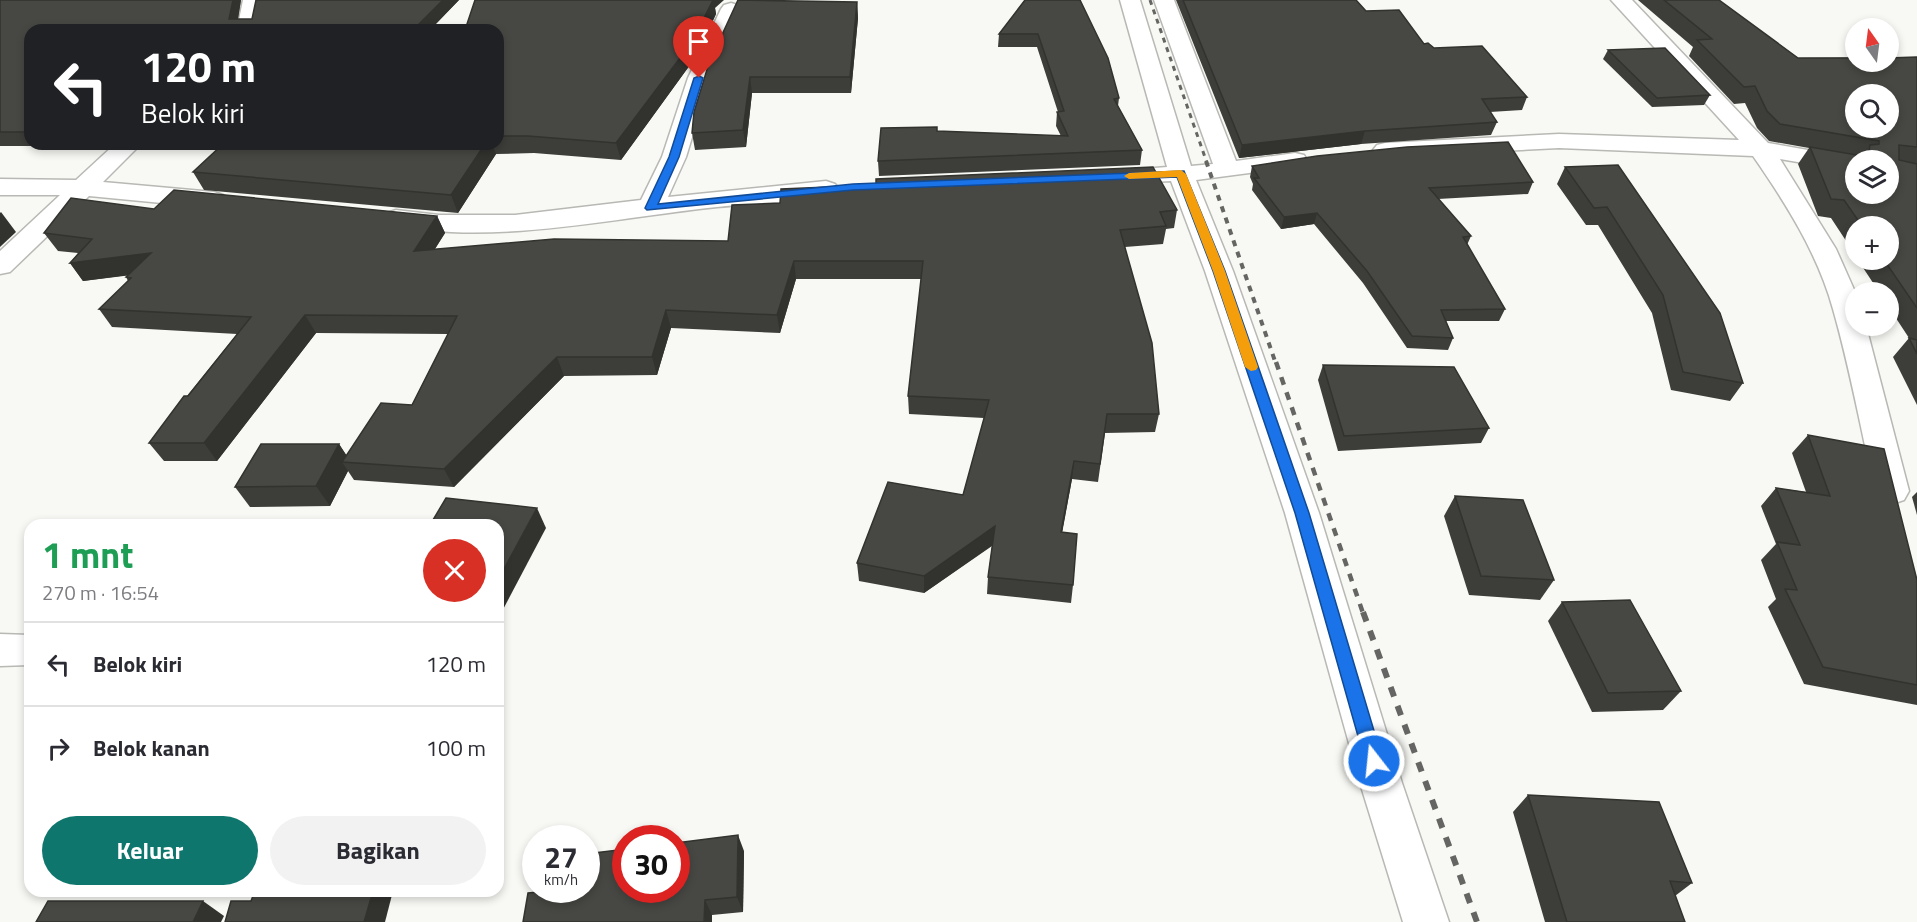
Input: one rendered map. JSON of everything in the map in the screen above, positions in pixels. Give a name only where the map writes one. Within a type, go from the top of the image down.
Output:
[{"type":"street","points":[[248,24],[253,0]]},
{"type":"street","points":[[1130,0],[1181,174],[1219,271],[1302,513],[1381,783],[1426,922]]},
{"type":"street","points":[[1164,0],[1227,170]]},
{"type":"street","points":[[1621,0],[1760,149],[1787,187],[1823,249],[1847,307],[1900,522]]},
{"type":"street","points":[[650,208],[674,157],[699,78],[731,9]]},
{"type":"street","points":[[1364,152],[1435,146],[1559,141],[1760,149],[1845,163]]},
{"type":"street","points":[[0,266],[123,150]]},
{"type":"street","points":[[1094,178],[1227,170],[1317,157]]},
{"type":"street","points":[[0,187],[84,188],[238,203]]},
{"type":"street","points":[[368,216],[439,223],[515,223],[717,199],[853,187]]},
{"type":"building","points":[[0,0],[233,0],[229,19],[252,19],[256,0],[443,0],[419,24],[24,24],[24,132],[0,132]]},
{"type":"building","points":[[475,0],[713,0],[692,42],[616,143],[504,136],[504,24],[467,24]]},
{"type":"building","points":[[738,0],[857,2],[850,77],[750,77],[743,130],[692,133],[694,112],[709,63]]},
{"type":"building","points":[[1025,0],[1080,0],[1108,58],[1119,98],[1114,99],[1142,150],[878,161],[881,128],[937,127],[937,131],[1068,136],[1057,112],[1064,111],[1038,34],[999,34]]},
{"type":"building","points":[[1183,0],[1356,0],[1366,11],[1399,10],[1424,44],[1428,43],[1434,48],[1482,46],[1527,97],[1482,99],[1497,122],[1365,131],[1242,145]]},
{"type":"building","points":[[1664,0],[1719,0],[1798,58],[1845,58],[1845,72],[1899,72],[1899,58],[1917,57],[1917,147],[1899,145],[1899,150],[1869,150],[1870,145],[1879,144],[1879,141],[1862,138],[1899,138],[1899,84],[1845,84],[1845,135],[1780,124],[1767,111],[1755,86],[1744,87],[1697,40],[1712,39]]},
{"type":"building","points":[[1665,48],[1710,95],[1657,98],[1608,50]]},
{"type":"building","points":[[1508,142],[1533,182],[1429,188],[1471,236],[1463,237],[1505,309],[1441,310],[1453,338],[1412,336],[1367,271],[1317,213],[1284,217],[1254,178],[1259,178],[1252,166],[1317,156],[1407,147]]},
{"type":"building","points":[[1810,147],[1845,153],[1845,201],[1831,199]]},
{"type":"building","points":[[217,150],[481,150],[451,195],[193,172]]},
{"type":"building","points":[[1899,160],[1917,164],[1917,308],[1891,270],[1899,270],[1899,216],[1855,216],[1847,204],[1899,204]]},
{"type":"building","points":[[1618,165],[1720,313],[1743,383],[1683,372],[1663,295],[1607,207],[1594,208],[1565,167]]},
{"type":"building","points":[[1153,167],[1177,210],[1160,212],[1166,226],[1120,230],[1152,343],[1159,414],[1107,414],[1100,464],[1074,461],[1061,532],[1077,534],[1073,585],[988,577],[995,526],[924,576],[857,563],[888,482],[963,495],[989,400],[908,396],[923,261],[794,261],[777,315],[666,310],[652,357],[557,357],[444,469],[342,462],[381,403],[412,405],[457,316],[305,315],[204,443],[149,443],[184,396],[188,396],[251,317],[99,309],[131,278],[126,277],[151,253],[70,263],[92,239],[44,233],[71,198],[154,209],[174,190],[437,216],[414,251],[554,239],[728,241],[732,205],[780,203],[781,189],[876,185],[876,179]]},
{"type":"building","points":[[1909,338],[1917,340],[1917,354]]},
{"type":"building","points":[[1323,365],[1454,367],[1489,428],[1344,436]]},
{"type":"building","points":[[1808,435],[1884,449],[1917,580],[1917,685],[1823,667],[1785,589],[1797,590],[1777,542],[1800,545],[1776,488],[1830,496]]},
{"type":"building","points":[[261,444],[339,444],[316,486],[235,487]]},
{"type":"building","points":[[1455,496],[1523,500],[1554,580],[1481,576]]},
{"type":"building","points":[[446,498],[537,508],[504,569],[504,519],[434,519]]},
{"type":"building","points":[[1630,600],[1681,691],[1608,693],[1562,602]]},
{"type":"building","points":[[1528,795],[1659,802],[1692,883],[1670,881],[1685,922],[1567,922]]},
{"type":"building","points":[[738,835],[737,897],[705,900],[704,922],[523,922],[526,903],[600,903],[600,852],[612,851],[612,903],[690,903],[690,841]]},
{"type":"building","points":[[253,897],[371,897],[364,922],[225,922],[231,901],[251,901]]},
{"type":"building","points":[[48,901],[203,901],[193,922],[36,922]]},
{"type":"railway","points":[[1150,0],[1207,163]]},
{"type":"railway","points":[[1206,161],[1276,364]]},
{"type":"railway","points":[[1276,362],[1363,613]]},
{"type":"railway","points":[[1363,612],[1477,922]]},
{"type":"slow traffic","points":[[1129,176],[1181,174],[1219,271],[1251,367]]},
{"type":"route","points":[[699,78],[674,157],[650,208],[717,199],[853,187],[1181,174],[1219,271],[1302,513],[1374,761]]}]
